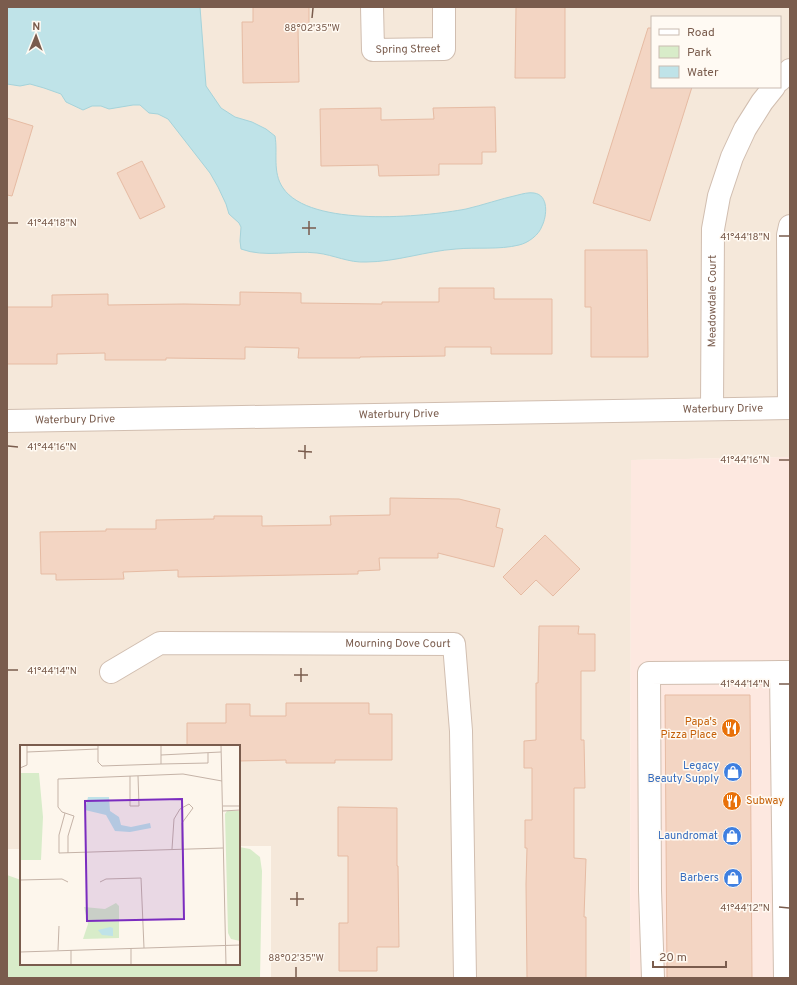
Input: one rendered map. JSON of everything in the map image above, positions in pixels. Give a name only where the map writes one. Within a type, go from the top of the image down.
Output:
[{"type":"street","name":"Spring Street","points":[[372,7],[373,50],[444,49],[444,7]]},
{"type":"street","points":[[781,79],[790,70]]},
{"type":"street","name":"Meadowdale Court","points":[[712,409],[713,229],[719,196],[732,157],[745,129],[762,102],[773,88]]},
{"type":"street","points":[[790,226],[788,235],[790,408]]},
{"type":"street","name":"Waterbury Drive","points":[[7,421],[790,408]]},
{"type":"street","name":"Mourning Dove Court","points":[[111,672],[160,643],[454,644],[461,731],[465,978]]},
{"type":"street","points":[[653,978],[650,890],[649,673],[785,672],[785,978]]},
{"type":"shaded area","points":[[7,7],[790,7],[790,457],[631,460],[630,978],[271,978],[271,846],[240,846],[240,745],[20,745],[20,849],[7,849]]},
{"type":"shaded area","points":[[790,457],[790,978],[630,978],[631,460]]},
{"type":"green space","points":[[240,847],[250,849],[260,857],[262,871],[260,978],[7,978],[7,875],[20,880],[20,965],[240,965]]},
{"type":"water","points":[[7,7],[200,7],[206,86],[221,108],[235,117],[252,122],[266,129],[275,136],[276,169],[280,182],[283,188],[297,201],[317,209],[342,214],[397,216],[423,215],[466,209],[526,193],[532,193],[539,195],[546,206],[544,222],[536,235],[522,244],[511,247],[445,250],[377,262],[360,262],[308,252],[259,253],[241,249],[241,227],[239,223],[229,214],[226,204],[210,173],[168,119],[158,114],[149,113],[140,105],[109,109],[101,106],[92,106],[83,110],[66,102],[61,94],[44,88],[30,84],[20,86],[7,84]]},
{"type":"building","points":[[253,7],[309,7],[309,28],[298,28],[299,82],[243,83],[242,22],[253,22]]},
{"type":"building","points":[[516,7],[565,7],[565,78],[515,78]]},
{"type":"building","points":[[648,28],[651,28],[651,88],[692,88],[650,221],[593,203]]},
{"type":"building","points":[[495,107],[496,152],[482,152],[482,164],[439,164],[439,175],[379,176],[378,165],[321,166],[320,109],[381,108],[381,120],[434,119],[433,108]]},
{"type":"building","points":[[7,118],[33,126],[12,196],[7,195]]},
{"type":"building","points":[[142,161],[165,207],[140,219],[117,173]]},
{"type":"building","points":[[585,250],[647,250],[648,357],[591,357],[591,307],[585,307]]},
{"type":"building","points":[[439,288],[494,288],[494,299],[552,299],[552,354],[491,354],[491,347],[445,347],[445,356],[298,358],[299,348],[245,347],[245,359],[166,358],[166,360],[105,360],[105,353],[57,354],[57,364],[7,364],[7,307],[52,307],[52,295],[108,294],[108,305],[240,305],[240,292],[301,293],[301,303],[382,304],[382,302],[439,302]]},
{"type":"building","points":[[390,498],[459,499],[500,509],[496,527],[503,529],[494,567],[438,553],[438,558],[379,558],[380,570],[358,571],[358,574],[178,577],[178,570],[123,572],[124,579],[56,580],[56,574],[41,574],[40,532],[106,531],[106,529],[156,529],[156,520],[214,519],[214,516],[262,516],[262,526],[331,525],[330,516],[390,515]]},
{"type":"building","points":[[545,535],[580,569],[553,596],[536,580],[521,595],[503,577]]},
{"type":"building","points":[[539,626],[579,626],[578,634],[595,634],[595,671],[581,671],[581,740],[584,740],[585,788],[574,788],[574,858],[586,859],[584,917],[586,917],[586,978],[527,978],[527,848],[525,848],[525,820],[532,820],[532,768],[524,768],[524,741],[536,740],[536,683],[538,683]]},
{"type":"building","points":[[665,695],[750,695],[752,978],[667,978]]},
{"type":"building","points":[[286,703],[369,703],[369,714],[392,714],[392,760],[335,760],[335,763],[286,763],[286,760],[240,761],[240,745],[187,745],[187,723],[226,723],[226,704],[250,704],[250,716],[286,716]]},
{"type":"building","points":[[338,807],[397,808],[399,947],[377,947],[377,971],[339,971],[339,923],[348,923],[348,856],[338,856]]},
{"type":"place","name":"Papa's Pizza Place","points":[[731,728]]},
{"type":"place","name":"Legacy Beauty Supply","points":[[733,772]]},
{"type":"place","name":"Subway","points":[[732,801]]},
{"type":"place","name":"Laundromat","points":[[732,836]]},
{"type":"place","name":"Barbers","points":[[733,878]]}]
